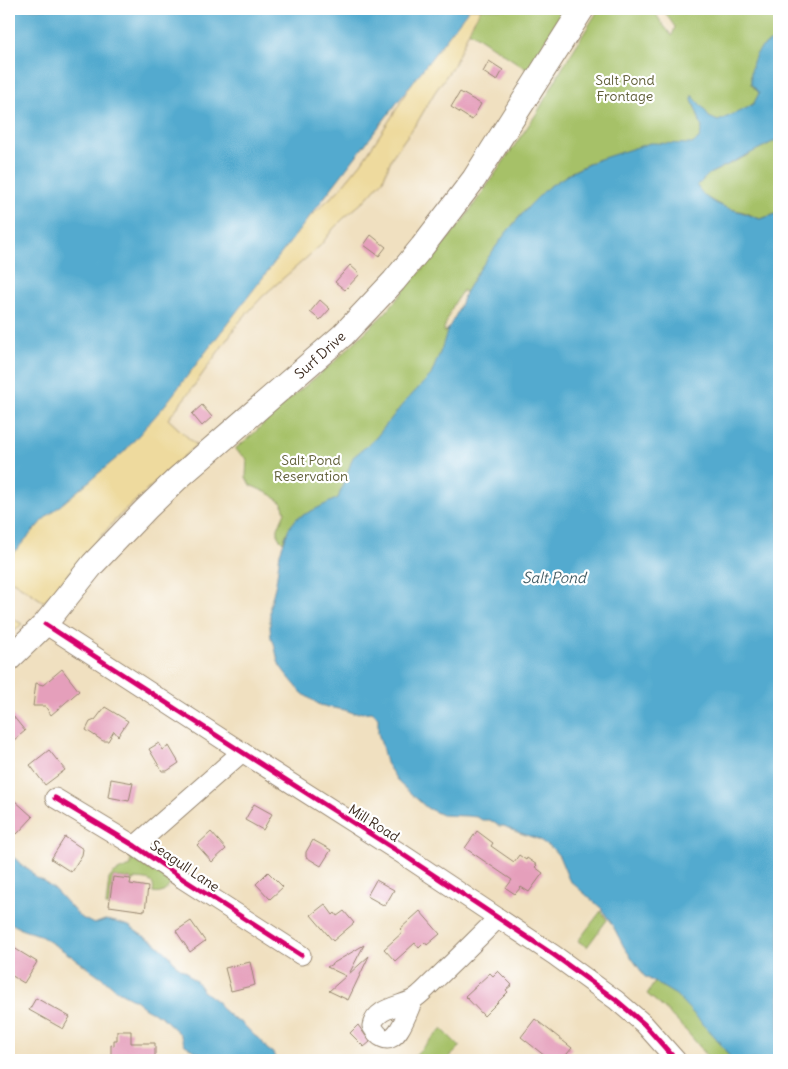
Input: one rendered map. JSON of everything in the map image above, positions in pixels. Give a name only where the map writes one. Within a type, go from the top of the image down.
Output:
[{"type":"main road","name":"Surf Drive","points":[[9,659],[45,624],[94,564],[146,509],[343,335],[394,281],[474,179],[582,9]]},
{"type":"street","name":"Mill Road","points":[[45,624],[402,854],[574,969],[616,1000],[644,1024],[676,1060]]},
{"type":"street","name":"Seagull Lane","points":[[135,846],[242,752]]},
{"type":"street","name":"Seagull Lane","points":[[55,798],[135,846],[301,955]]},
{"type":"street","points":[[413,1000],[498,918]]},
{"type":"green space","points":[[459,9],[565,9],[528,70],[452,20]]},
{"type":"green space","points":[[599,9],[653,9],[672,36],[675,27],[664,9],[779,9],[779,39],[751,84],[759,93],[779,125],[779,211],[776,214],[760,219],[744,212],[725,208],[702,195],[697,186],[709,174],[750,154],[709,119],[692,100],[710,145],[596,160],[547,188],[515,222],[477,273],[465,293],[463,290],[452,309],[444,329],[444,333],[448,329],[436,370],[372,442],[340,504],[289,528],[283,542],[278,537],[278,528],[285,512],[282,503],[272,495],[250,485],[246,477],[247,459],[235,449],[287,401],[333,363],[386,312],[462,222],[537,113]]},
{"type":"green space","points":[[128,851],[171,882],[164,891],[153,893],[153,885],[149,881],[134,879],[131,881],[131,879],[113,877],[109,906],[106,906],[109,879],[116,872],[131,866],[131,857]]},
{"type":"green space","points":[[601,911],[607,920],[587,947],[578,941]]},
{"type":"green space","points":[[661,973],[749,1060],[710,1060],[681,1025],[647,994]]},
{"type":"green space","points":[[442,1029],[460,1047],[447,1060],[410,1060]]},
{"type":"sand","points":[[455,9],[481,9],[472,24],[454,65],[392,157],[383,180],[364,201],[333,229],[320,246],[263,296],[240,321],[168,419],[196,445],[119,516],[44,602],[13,581],[9,585],[9,526],[249,271],[337,192],[361,163],[393,115]]},
{"type":"sand","points":[[9,616],[22,624],[9,636]]},
{"type":"water","points":[[9,9],[469,9],[165,405],[124,452],[43,520],[9,558]]},
{"type":"water","name":"Salt Pond","points":[[779,37],[779,139],[709,174],[697,186],[706,197],[716,203],[760,219],[776,214],[779,211],[779,1060],[732,1060],[716,1038],[676,995],[644,976],[601,908],[569,880],[559,856],[552,848],[538,839],[504,826],[499,826],[490,820],[482,820],[477,817],[442,815],[427,808],[399,783],[386,763],[378,733],[378,717],[372,712],[353,713],[320,705],[301,692],[278,661],[271,638],[270,606],[276,583],[280,553],[289,528],[297,518],[338,498],[353,457],[374,440],[402,405],[431,375],[448,329],[465,293],[505,234],[529,206],[547,188],[572,172],[597,160],[650,143],[692,144],[699,139],[702,128],[692,95],[709,117],[718,121],[747,108],[754,103],[759,93],[751,84],[751,69],[754,60],[762,47]]},
{"type":"water","points":[[9,854],[22,866],[29,869],[36,878],[44,881],[54,889],[80,917],[94,924],[105,920],[129,926],[153,941],[170,956],[176,965],[196,981],[203,991],[218,1002],[221,1008],[261,1040],[267,1049],[273,1053],[276,1060],[218,1060],[195,1051],[185,1045],[180,1034],[162,1017],[118,991],[104,979],[39,935],[23,930],[9,922]]},
{"type":"building","points":[[489,61],[503,70],[497,81],[483,72]]},
{"type":"building","points":[[460,92],[481,104],[472,120],[451,107]]},
{"type":"building","points":[[371,235],[386,247],[379,256],[364,245]]},
{"type":"building","points":[[350,265],[360,274],[345,290],[335,282]]},
{"type":"building","points":[[320,300],[330,309],[320,320],[310,312]]},
{"type":"building","points":[[202,405],[212,417],[202,426],[192,414]]},
{"type":"building","points":[[62,669],[79,691],[51,715],[45,706],[33,706],[36,683],[43,685]]},
{"type":"building","points":[[105,707],[128,721],[118,736],[114,731],[108,741],[103,741],[86,730],[90,722],[95,720]]},
{"type":"building","points":[[9,711],[25,731],[9,744]]},
{"type":"building","points":[[159,743],[163,750],[169,746],[179,763],[167,771],[162,771],[149,749]]},
{"type":"building","points":[[49,750],[65,770],[45,785],[30,765]]},
{"type":"building","points":[[111,779],[133,783],[129,801],[108,797]]},
{"type":"building","points":[[14,800],[33,817],[17,834],[9,826],[9,806]]},
{"type":"building","points":[[254,804],[272,814],[263,830],[245,820]]},
{"type":"building","points":[[477,831],[493,843],[491,846],[514,862],[519,855],[537,865],[535,867],[543,873],[529,892],[521,887],[515,894],[506,888],[512,880],[465,848]]},
{"type":"building","points":[[211,832],[226,849],[212,862],[197,845]]},
{"type":"building","points":[[65,837],[83,849],[82,855],[71,872],[51,859]]},
{"type":"building","points":[[313,840],[331,850],[321,866],[306,857],[306,852]]},
{"type":"building","points":[[268,872],[283,887],[270,899],[256,884]]},
{"type":"building","points":[[113,877],[131,879],[130,884],[148,887],[145,911],[109,906]]},
{"type":"building","points":[[376,880],[394,890],[385,906],[367,896]]},
{"type":"building","points":[[325,904],[333,915],[335,913],[337,916],[344,911],[354,923],[333,941],[311,915]]},
{"type":"building","points":[[420,911],[440,934],[427,945],[425,942],[419,948],[415,943],[395,961],[384,949],[403,932],[400,929]]},
{"type":"building","points":[[191,921],[205,941],[190,952],[176,931]]},
{"type":"building","points":[[9,945],[37,962],[24,983],[9,974]]},
{"type":"building","points":[[364,945],[349,974],[369,956],[348,1000],[329,991],[346,976],[327,967]]},
{"type":"building","points":[[250,962],[255,985],[231,991],[225,968]]},
{"type":"building","points":[[498,971],[512,985],[506,990],[508,992],[484,1016],[465,996],[490,973],[493,976]]},
{"type":"building","points":[[36,998],[70,1017],[63,1029],[29,1010]]},
{"type":"building","points":[[535,1019],[572,1048],[562,1060],[550,1060],[521,1037]]},
{"type":"building","points":[[358,1025],[370,1042],[364,1047],[350,1033]]},
{"type":"building","points":[[117,1031],[131,1031],[131,1043],[155,1043],[155,1057],[143,1056],[143,1060],[111,1060],[111,1045],[114,1046],[114,1040],[117,1040]]},
{"type":"cycle path","points":[[45,624],[402,854],[554,955],[616,1000],[644,1024],[676,1060]]},
{"type":"cycle path","points":[[55,798],[135,846],[301,955]]},
{"type":"park label","name":"Salt Pond Frontage","points":[[625,88]]},
{"type":"park label","name":"Salt Pond Reservation","points":[[311,468]]}]
